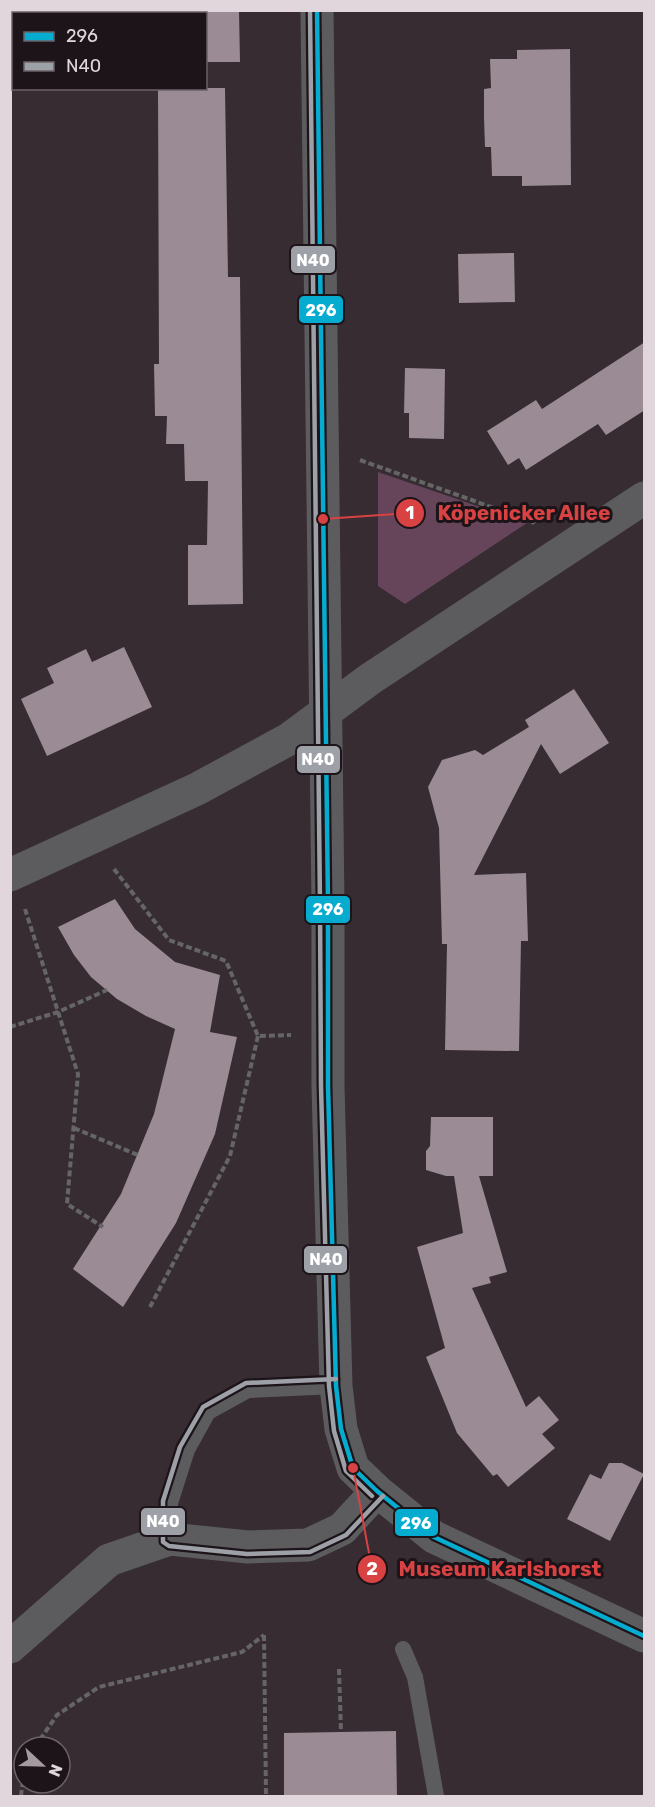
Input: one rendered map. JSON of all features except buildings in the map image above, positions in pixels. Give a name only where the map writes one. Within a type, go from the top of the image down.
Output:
[{"type":"street","points":[[317,10],[327,1034],[336,1386],[341,1429],[353,1468],[377,1491],[434,1537],[645,1636]]},
{"type":"street","points":[[12,875],[97,837],[257,758],[289,739],[325,711],[556,555],[645,498]]},
{"type":"street","points":[[10,1647],[109,1560],[171,1539],[248,1546],[308,1545],[342,1529],[377,1491]]},
{"type":"lane","points":[[171,1539],[170,1503],[187,1450],[208,1412],[248,1390],[336,1386]]},
{"type":"lane","points":[[403,1649],[415,1677],[436,1797]]},
{"type":"path","points":[[323,447],[533,522],[556,555]]},
{"type":"path","points":[[97,837],[111,865],[169,940],[226,961],[258,1036],[230,1156],[150,1307]]},
{"type":"path","points":[[12,875],[78,1074],[67,1204],[104,1227]]},
{"type":"path","points":[[10,1027],[58,1011],[107,990]]},
{"type":"path","points":[[258,1036],[327,1034]]},
{"type":"path","points":[[74,1128],[140,1156]]},
{"type":"path","points":[[43,1735],[57,1715],[99,1687],[242,1652],[264,1635],[266,1797]]},
{"type":"path","points":[[339,1669],[341,1732]]},
{"type":"shaded area","points":[[378,472],[527,523],[405,604],[378,586]]},
{"type":"transit line","name":"N40","points":[[310,10],[321,1086],[329,1386],[334,1431],[346,1471],[372,1496]]},
{"type":"transit line","name":"296","points":[[317,10],[328,904],[328,1086],[336,1386],[341,1429],[353,1468],[377,1491],[434,1537],[644,1636]]},
{"type":"transit line","name":"N40","points":[[336,1379],[246,1383],[203,1407],[180,1447],[163,1501],[163,1542],[169,1546],[247,1554],[310,1552],[346,1535],[383,1496]]},
{"type":"place","name":"Köpenicker Allee","points":[[323,519]]},
{"type":"place","name":"Museum Karlshorst","points":[[353,1468]]}]
